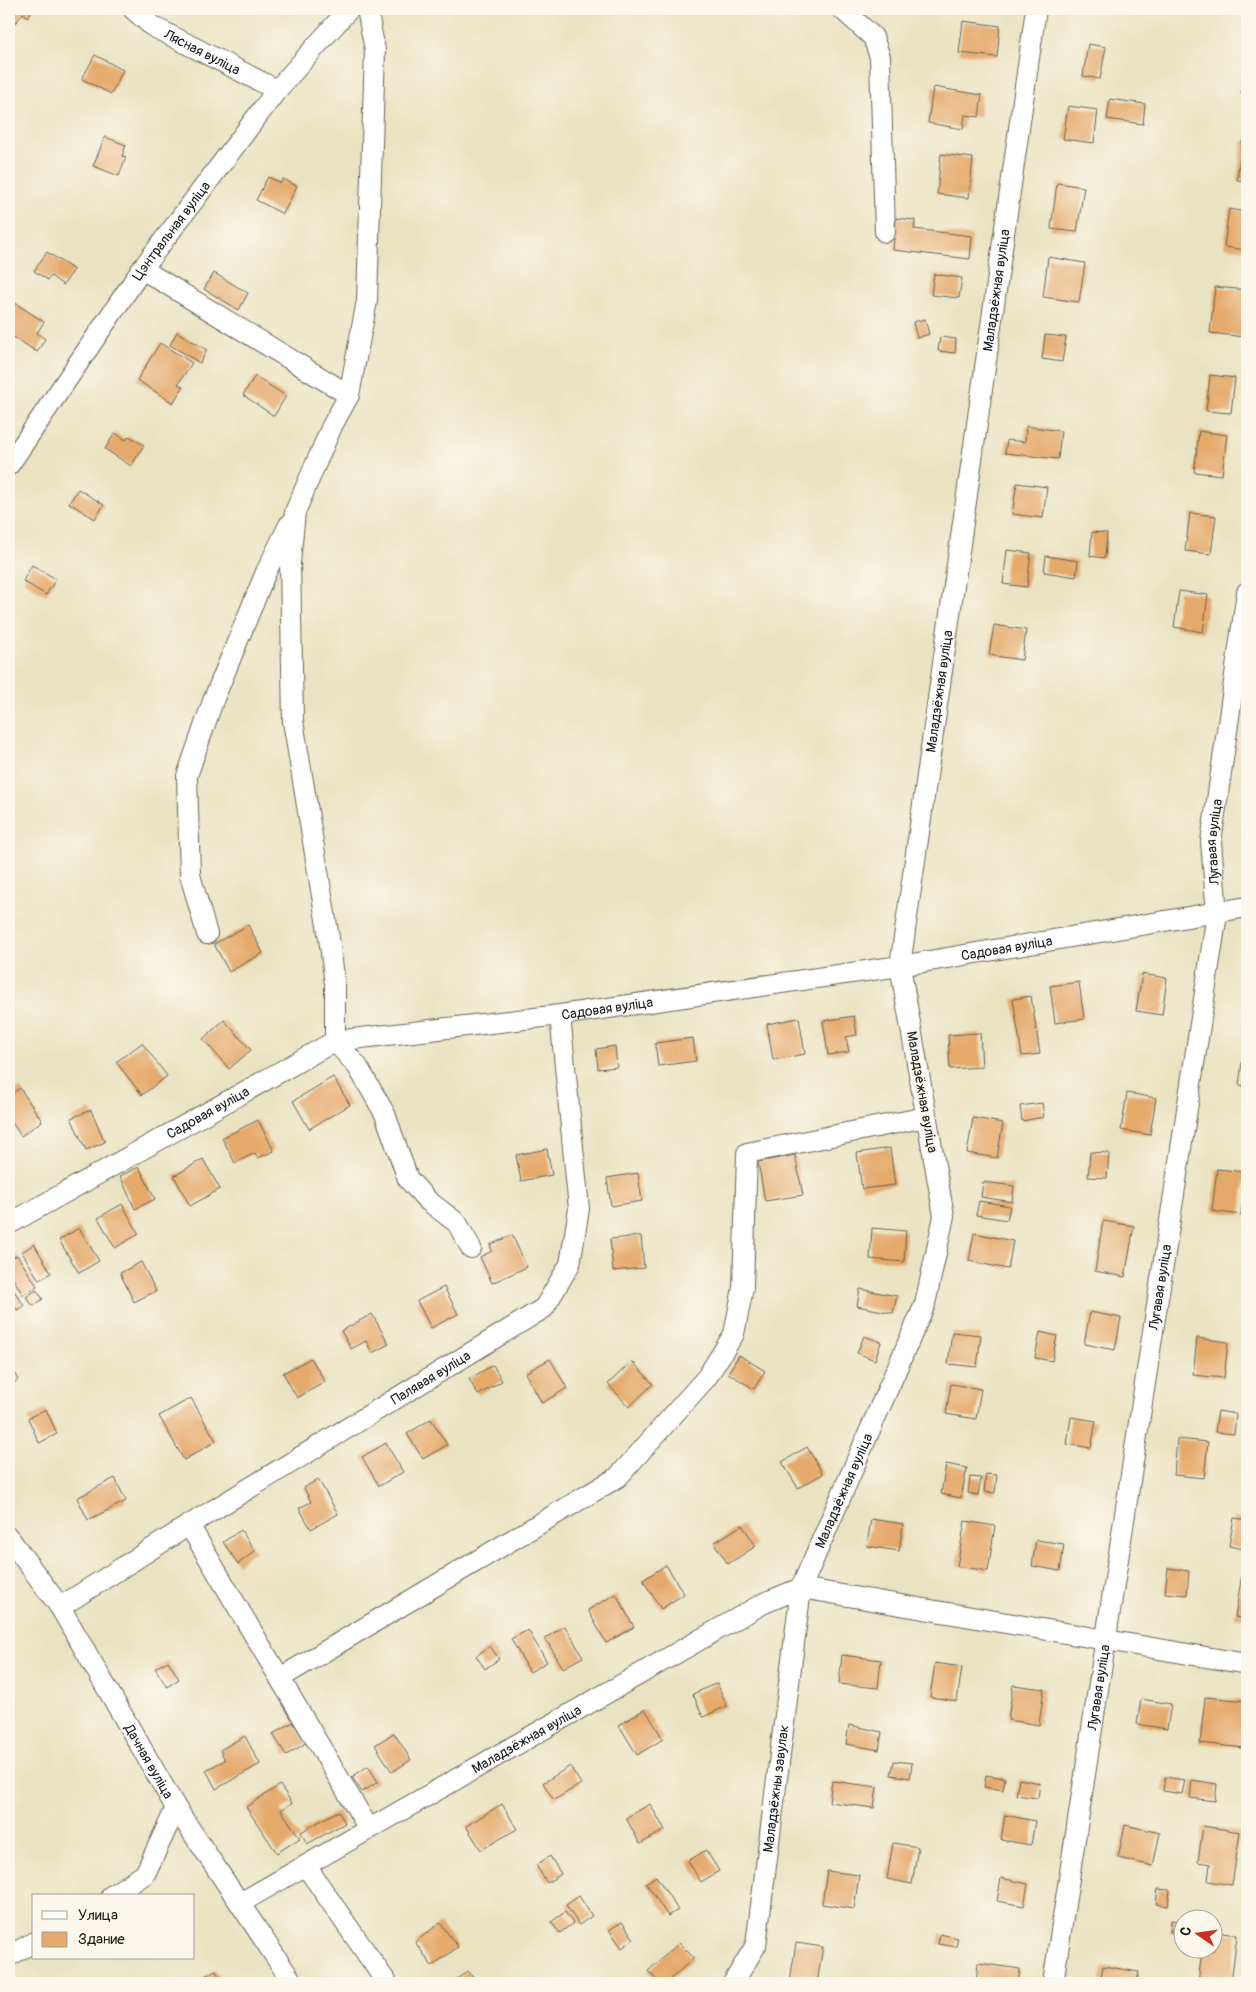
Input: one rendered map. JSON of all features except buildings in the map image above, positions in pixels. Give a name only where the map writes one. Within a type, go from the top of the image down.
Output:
[{"type":"street","name":"Лясная вуліца","points":[[132,9],[152,26],[277,90]]},
{"type":"street","name":"Цэнтральная вуліца","points":[[9,465],[142,269],[277,90],[349,9]]},
{"type":"street","points":[[207,934],[190,874],[187,776],[213,701],[266,572],[295,512],[332,426],[349,394],[367,301],[374,50],[366,9]]},
{"type":"street","points":[[842,9],[873,37],[880,57],[885,232]]},
{"type":"street","name":"Маладзёжная вуліца","points":[[240,1903],[764,1603],[801,1588],[925,1304],[944,1216],[900,966],[1036,9]]},
{"type":"street","points":[[142,269],[349,394]]},
{"type":"street","points":[[295,512],[290,562],[293,721],[332,956],[335,984],[335,1041],[358,1067],[385,1114],[408,1179],[427,1200],[457,1223],[471,1248]]},
{"type":"street","name":"Лугавая вуліца","points":[[1053,1983],[1108,1640],[1217,914],[1211,842],[1247,592]]},
{"type":"street","name":"Садовая вуліца","points":[[9,1224],[335,1041],[560,1015],[900,966],[1217,914],[1247,907]]},
{"type":"street","name":"Палявая вуліца","points":[[60,1607],[189,1525],[544,1308],[570,1264],[579,1209],[560,1015]]},
{"type":"street","points":[[280,1678],[618,1477],[707,1377],[734,1334],[743,1288],[747,1153],[926,1117]]},
{"type":"street","points":[[189,1525],[369,1829]]},
{"type":"street","name":"Дачная вуліца","points":[[9,1538],[60,1607],[176,1808],[293,1983]]},
{"type":"street","points":[[801,1588],[1247,1664]]},
{"type":"street","name":"Маладзёжны завулак","points":[[733,1983],[756,1945],[801,1588]]},
{"type":"street","points":[[113,1894],[145,1874],[176,1808]]},
{"type":"street","points":[[306,1866],[387,1983]]},
{"type":"street","points":[[9,1956],[32,1943]]}]
